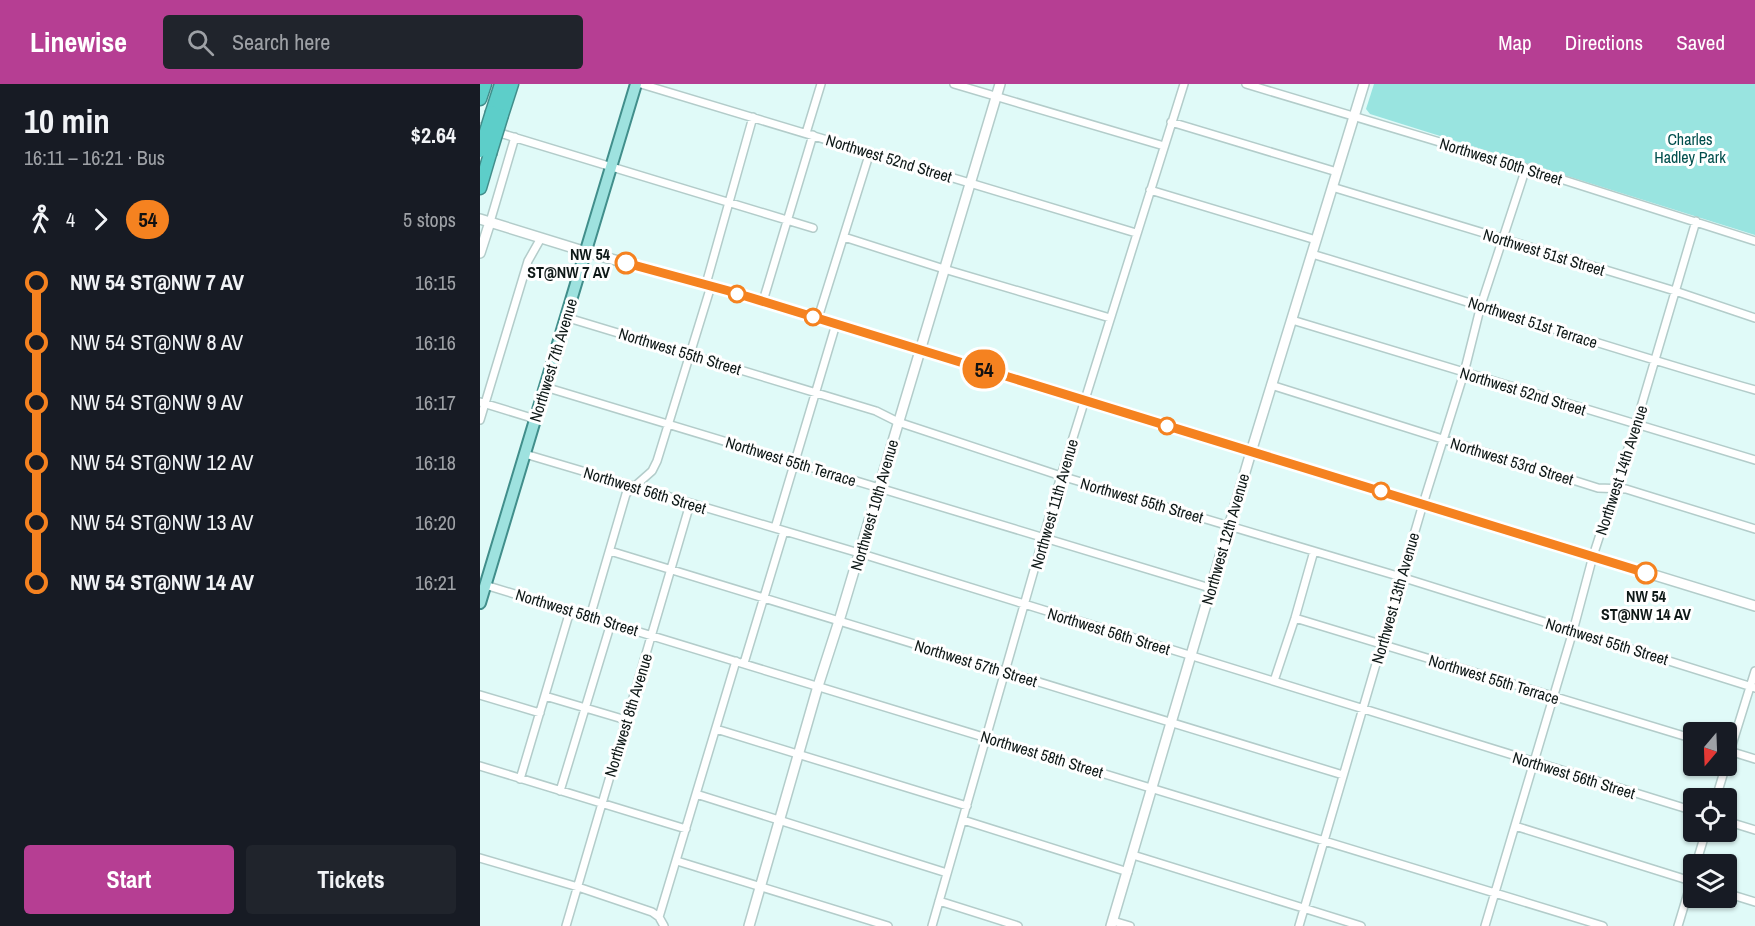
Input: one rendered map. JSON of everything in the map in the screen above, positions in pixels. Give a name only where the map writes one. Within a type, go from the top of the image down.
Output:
[{"type":"highway","points":[[480,99],[485,84]]},
{"type":"highway","points":[[494,112],[495,84]]},
{"type":"highway","points":[[480,188],[485,152],[501,84]]},
{"type":"highway","points":[[480,135],[512,84]]},
{"type":"main road","name":"Northwest 7th Avenue","points":[[480,603],[483,584],[525,454],[636,84]]},
{"type":"main road","name":"Northwest 10th Avenue","points":[[749,926],[778,820],[1000,84]]},
{"type":"main road","name":"Northwest 12th Avenue","points":[[1112,923],[1210,588],[1364,84]]},
{"type":"main road","points":[[480,219],[818,318],[1755,606]]},
{"type":"main road","points":[[480,254],[490,222]]},
{"type":"street","name":"Northwest 52nd Street","points":[[641,84],[1136,232]]},
{"type":"street","points":[[763,302],[821,84]]},
{"type":"street","points":[[954,84],[1164,146]]},
{"type":"street","name":"Northwest 11th Avenue","points":[[932,926],[1061,476],[1184,84]]},
{"type":"street","name":"Northwest 50th Street","points":[[1246,84],[1526,168],[1755,241]]},
{"type":"street","points":[[590,616],[626,494],[652,471],[657,461],[690,354],[728,202],[753,117]]},
{"type":"street","points":[[1171,123],[1337,172]]},
{"type":"street","points":[[480,127],[813,228]]},
{"type":"street","points":[[490,222],[515,137]]},
{"type":"street","points":[[818,318],[870,152]]},
{"type":"street","name":"Northwest 13th Avenue","points":[[1299,926],[1442,439],[1464,373],[1481,305],[1526,168]]},
{"type":"street","name":"Northwest 51st Street","points":[[1332,187],[1675,291],[1755,318]]},
{"type":"street","points":[[1150,190],[1316,240]]},
{"type":"street","name":"Northwest 14th Avenue","points":[[1485,926],[1573,631],[1593,556],[1636,424],[1696,221]]},
{"type":"street","points":[[844,237],[1110,318]]},
{"type":"street","points":[[480,420],[482,403],[528,261],[541,238]]},
{"type":"street","name":"Northwest 51st Terrace","points":[[1312,254],[1755,390]]},
{"type":"street","name":"Northwest 55th Street","points":[[566,317],[876,411],[898,422],[1061,476],[1401,577],[1753,687]]},
{"type":"street","name":"Northwest 52nd Street","points":[[1292,320],[1755,460]]},
{"type":"street","points":[[775,528],[836,324]]},
{"type":"street","name":"Northwest 53rd Street","points":[[1271,385],[1598,488],[1626,489],[1755,529]]},
{"type":"street","name":"Northwest 55th Terrace","points":[[545,387],[1210,588]]},
{"type":"street","points":[[482,403],[535,419]]},
{"type":"street","name":"Northwest 56th Street","points":[[525,454],[859,553],[1683,808]]},
{"type":"street","name":"Northwest 8th Avenue","points":[[566,926],[690,504]]},
{"type":"street","points":[[744,663],[784,531]]},
{"type":"street","name":"Northwest 57th Street","points":[[610,551],[1342,775]]},
{"type":"street","points":[[1274,681],[1314,551]]},
{"type":"street","name":"Northwest 58th Street","points":[[483,584],[1603,926]]},
{"type":"street","points":[[520,779],[570,611]]},
{"type":"street","name":"Northwest 55th Terrace","points":[[1295,618],[1683,737]]},
{"type":"street","points":[[560,791],[611,623]]},
{"type":"street","points":[[659,917],[736,661]]},
{"type":"street","points":[[1737,729],[1753,687],[1755,671]]},
{"type":"street","points":[[480,695],[540,713]]},
{"type":"street","points":[[545,696],[626,720]]},
{"type":"street","points":[[716,729],[967,806]]},
{"type":"street","points":[[1737,753],[1755,759]]},
{"type":"street","points":[[480,766],[686,829]]},
{"type":"street","points":[[696,794],[947,873]]},
{"type":"street","points":[[963,820],[1128,872]]},
{"type":"street","points":[[1737,824],[1755,830]]},
{"type":"street","points":[[1515,826],[1683,879]]},
{"type":"street","points":[[1133,855],[1361,926]]},
{"type":"street","points":[[480,858],[652,912],[659,917],[664,926]]},
{"type":"street","points":[[677,861],[888,926]]},
{"type":"street","points":[[1737,896],[1755,902]]},
{"type":"street","points":[[939,901],[1018,926]]},
{"type":"street","points":[[1678,926],[1684,908]]},
{"type":"street","points":[[1112,923],[1130,926]]},
{"type":"green space","name":"Charles Hadley Park","points":[[1374,84],[1755,84],[1755,235],[1370,114],[1366,109]]},
{"type":"bus line","name":"54","points":[[626,263],[729,291],[1646,573]]},
{"type":"place","name":"NW 54 ST@NW 7 AV","points":[[626,263]]},
{"type":"place","name":"NW 54 ST@NW 14 AV","points":[[1646,573]]}]
